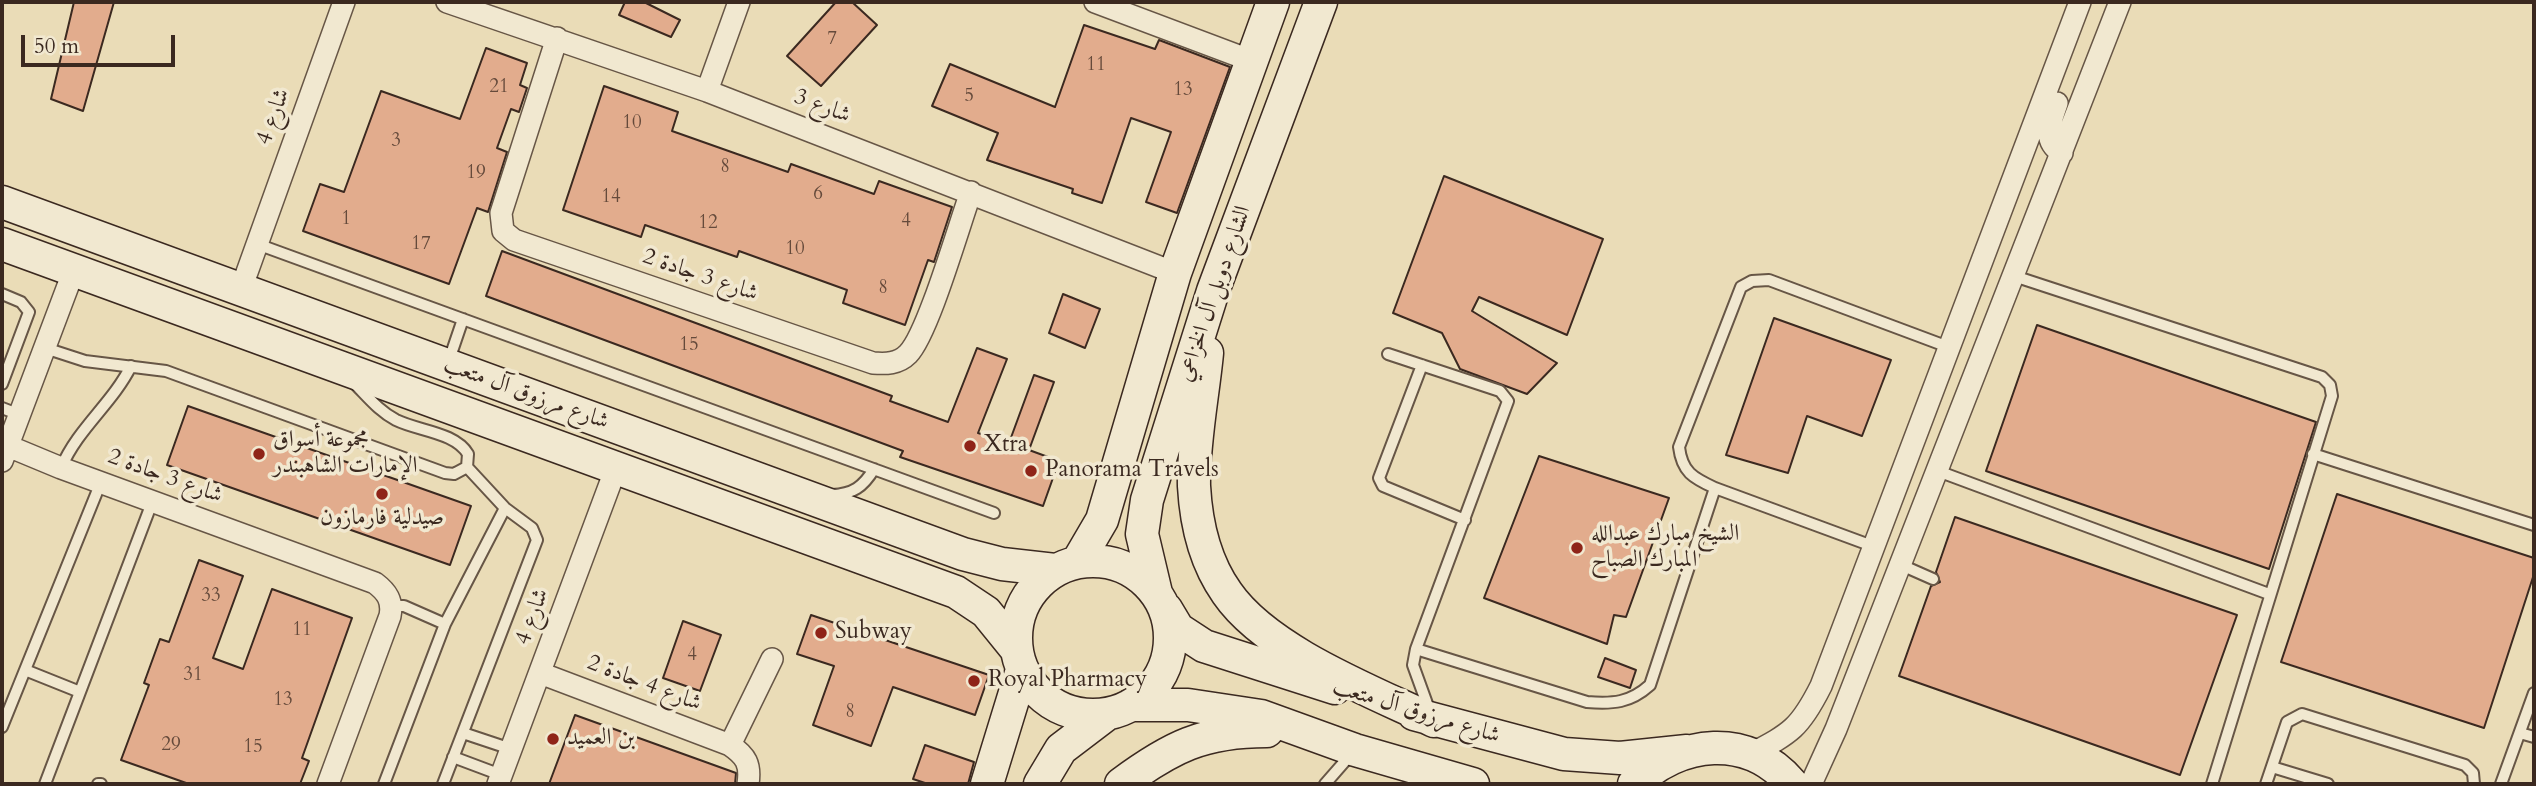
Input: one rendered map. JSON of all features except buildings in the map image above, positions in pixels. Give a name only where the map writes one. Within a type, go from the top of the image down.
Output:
[{"type":"main road","name":"الشارع دوبل آل الخزاعي","points":[[1066,566],[1102,520],[1175,273],[1273,2]]},
{"type":"main road","name":"الشارع دوبل آل الخزاعي","points":[[1161,601],[1142,534],[1147,500],[1213,291],[1321,2]]},
{"type":"main road","name":"شارع مرزوق آل متعب","points":[[2,202],[983,560],[1066,566]]},
{"type":"main road","name":"شارع مرزوق آل متعب","points":[[2,244],[956,592],[992,617],[1019,660]]},
{"type":"main road","points":[[1213,291],[1194,485],[1200,530],[1211,562],[1227,593],[1281,641],[1332,672],[1434,721]]},
{"type":"main road","points":[[283,346],[300,337],[303,319],[298,310]]},
{"type":"main road","points":[[342,368],[341,350],[345,342],[360,333]]},
{"type":"main road","points":[[987,784],[1019,660],[1019,612],[1040,581],[1066,566],[1113,562],[1144,579],[1161,601],[1170,631],[1169,653],[1162,674],[1149,692],[1061,749],[1040,784]]},
{"type":"main road","name":"شارع مرزوق آل متعب","points":[[1161,601],[1178,629],[1204,646],[1434,721],[1564,754],[1620,758],[1719,748],[1751,754]]},
{"type":"main road","points":[[1019,660],[1033,688],[1048,702],[1067,711],[1087,715],[1119,709],[1218,708],[1261,716],[1355,750],[1473,784]]},
{"type":"main road","points":[[1121,784],[1165,754],[1200,737],[1231,731],[1321,736]]},
{"type":"main road","points":[[1634,784],[1653,766],[1687,751]]},
{"type":"main road","points":[[1751,754],[1781,772],[1792,784]]},
{"type":"street","name":"شارع 4","points":[[241,289],[344,2]]},
{"type":"street","name":"شارع 3","points":[[447,2],[707,91],[1175,273]]},
{"type":"street","points":[[707,91],[739,2]]},
{"type":"street","points":[[1095,2],[1252,61]]},
{"type":"street","points":[[1751,754],[1790,733],[1807,714],[1875,547],[2080,2]]},
{"type":"street","points":[[1811,784],[1836,729],[2011,275],[2062,153],[2120,2]]},
{"type":"street","name":"شارع 3 جادة 2","points":[[557,38],[500,213],[503,231],[514,240],[873,363],[886,364],[898,361],[918,342],[971,192]]},
{"type":"street","points":[[2062,153],[2049,141],[2048,134],[2073,58],[2072,50],[2065,44]]},
{"type":"street","points":[[5,453],[11,412],[30,389],[74,270]]},
{"type":"street","name":"شارع 3 جادة 2","points":[[5,453],[61,468],[153,500],[375,583],[384,589],[392,606]]},
{"type":"street","name":"شارع 4","points":[[500,780],[615,468]]},
{"type":"street","points":[[328,784],[392,606]]},
{"type":"street","points":[[748,784],[749,765],[744,754],[730,745],[772,659]]},
{"type":"street","name":"شارع 4 جادة 2","points":[[540,673],[730,745]]},
{"type":"lane","points":[[257,244],[994,513]]},
{"type":"lane","points":[[2011,275],[2327,380],[2332,396],[2212,784]]},
{"type":"lane","points":[[1875,547],[1689,476],[1681,462],[1679,447],[1741,287],[1752,281],[1769,280],[1951,348]]},
{"type":"lane","points":[[2,294],[22,302],[29,312],[2,384]]},
{"type":"lane","points":[[447,365],[463,319]]},
{"type":"lane","points":[[45,348],[85,361],[166,371],[432,469],[454,474],[467,467]]},
{"type":"lane","points":[[1388,354],[1500,391],[1508,401],[1416,649],[1413,666],[1418,685],[1434,721]]},
{"type":"lane","points":[[1422,365],[1379,478],[1383,486],[1465,520]]},
{"type":"lane","points":[[61,468],[78,435],[113,398],[131,366]]},
{"type":"lane","points":[[342,368],[382,411],[409,425],[458,443],[468,454],[467,467],[505,508],[533,528],[536,544],[443,784]]},
{"type":"lane","points":[[7,370],[12,380],[30,389]]},
{"type":"lane","points":[[2313,454],[2534,525]]},
{"type":"lane","points":[[808,497],[844,494],[856,490],[864,485],[874,469]]},
{"type":"lane","points":[[1935,470],[2269,594]]},
{"type":"lane","points":[[2,727],[101,482]]},
{"type":"lane","points":[[1416,649],[1587,702],[1614,704],[1637,697],[1650,685],[1715,488]]},
{"type":"lane","points":[[45,784],[153,500]]},
{"type":"lane","points":[[384,784],[445,624],[505,508]]},
{"type":"lane","points":[[1899,564],[1933,579]]},
{"type":"lane","points":[[392,606],[404,606],[445,624]]},
{"type":"lane","points":[[25,670],[80,692]]},
{"type":"lane","points":[[2501,784],[2534,693]]},
{"type":"lane","points":[[2266,784],[2287,722],[2296,715],[2307,714],[2465,765],[2473,773],[2474,784]]},
{"type":"lane","points":[[463,733],[511,749]]},
{"type":"lane","points":[[2520,733],[2534,737]]},
{"type":"lane","points":[[1325,784],[1355,750]]},
{"type":"lane","points":[[453,757],[500,780]]},
{"type":"lane","points":[[2272,767],[2328,784]]},
{"type":"place","name":"Xtra","points":[[970,446]]},
{"type":"place","name":"مجموعة أسواق الإمارات الشاهبندر","points":[[259,454]]},
{"type":"place","name":"Panorama Travels","points":[[1031,471]]},
{"type":"place","name":"صيدلية فارمازون","points":[[382,494]]},
{"type":"place","name":"الشيخ مبارك عبدالله المبارك الصباح","points":[[1577,548]]},
{"type":"place","name":"Subway","points":[[821,633]]},
{"type":"place","name":"Royal Pharmacy","points":[[974,681]]},
{"type":"place","name":"بن العميد","points":[[553,739]]}]
